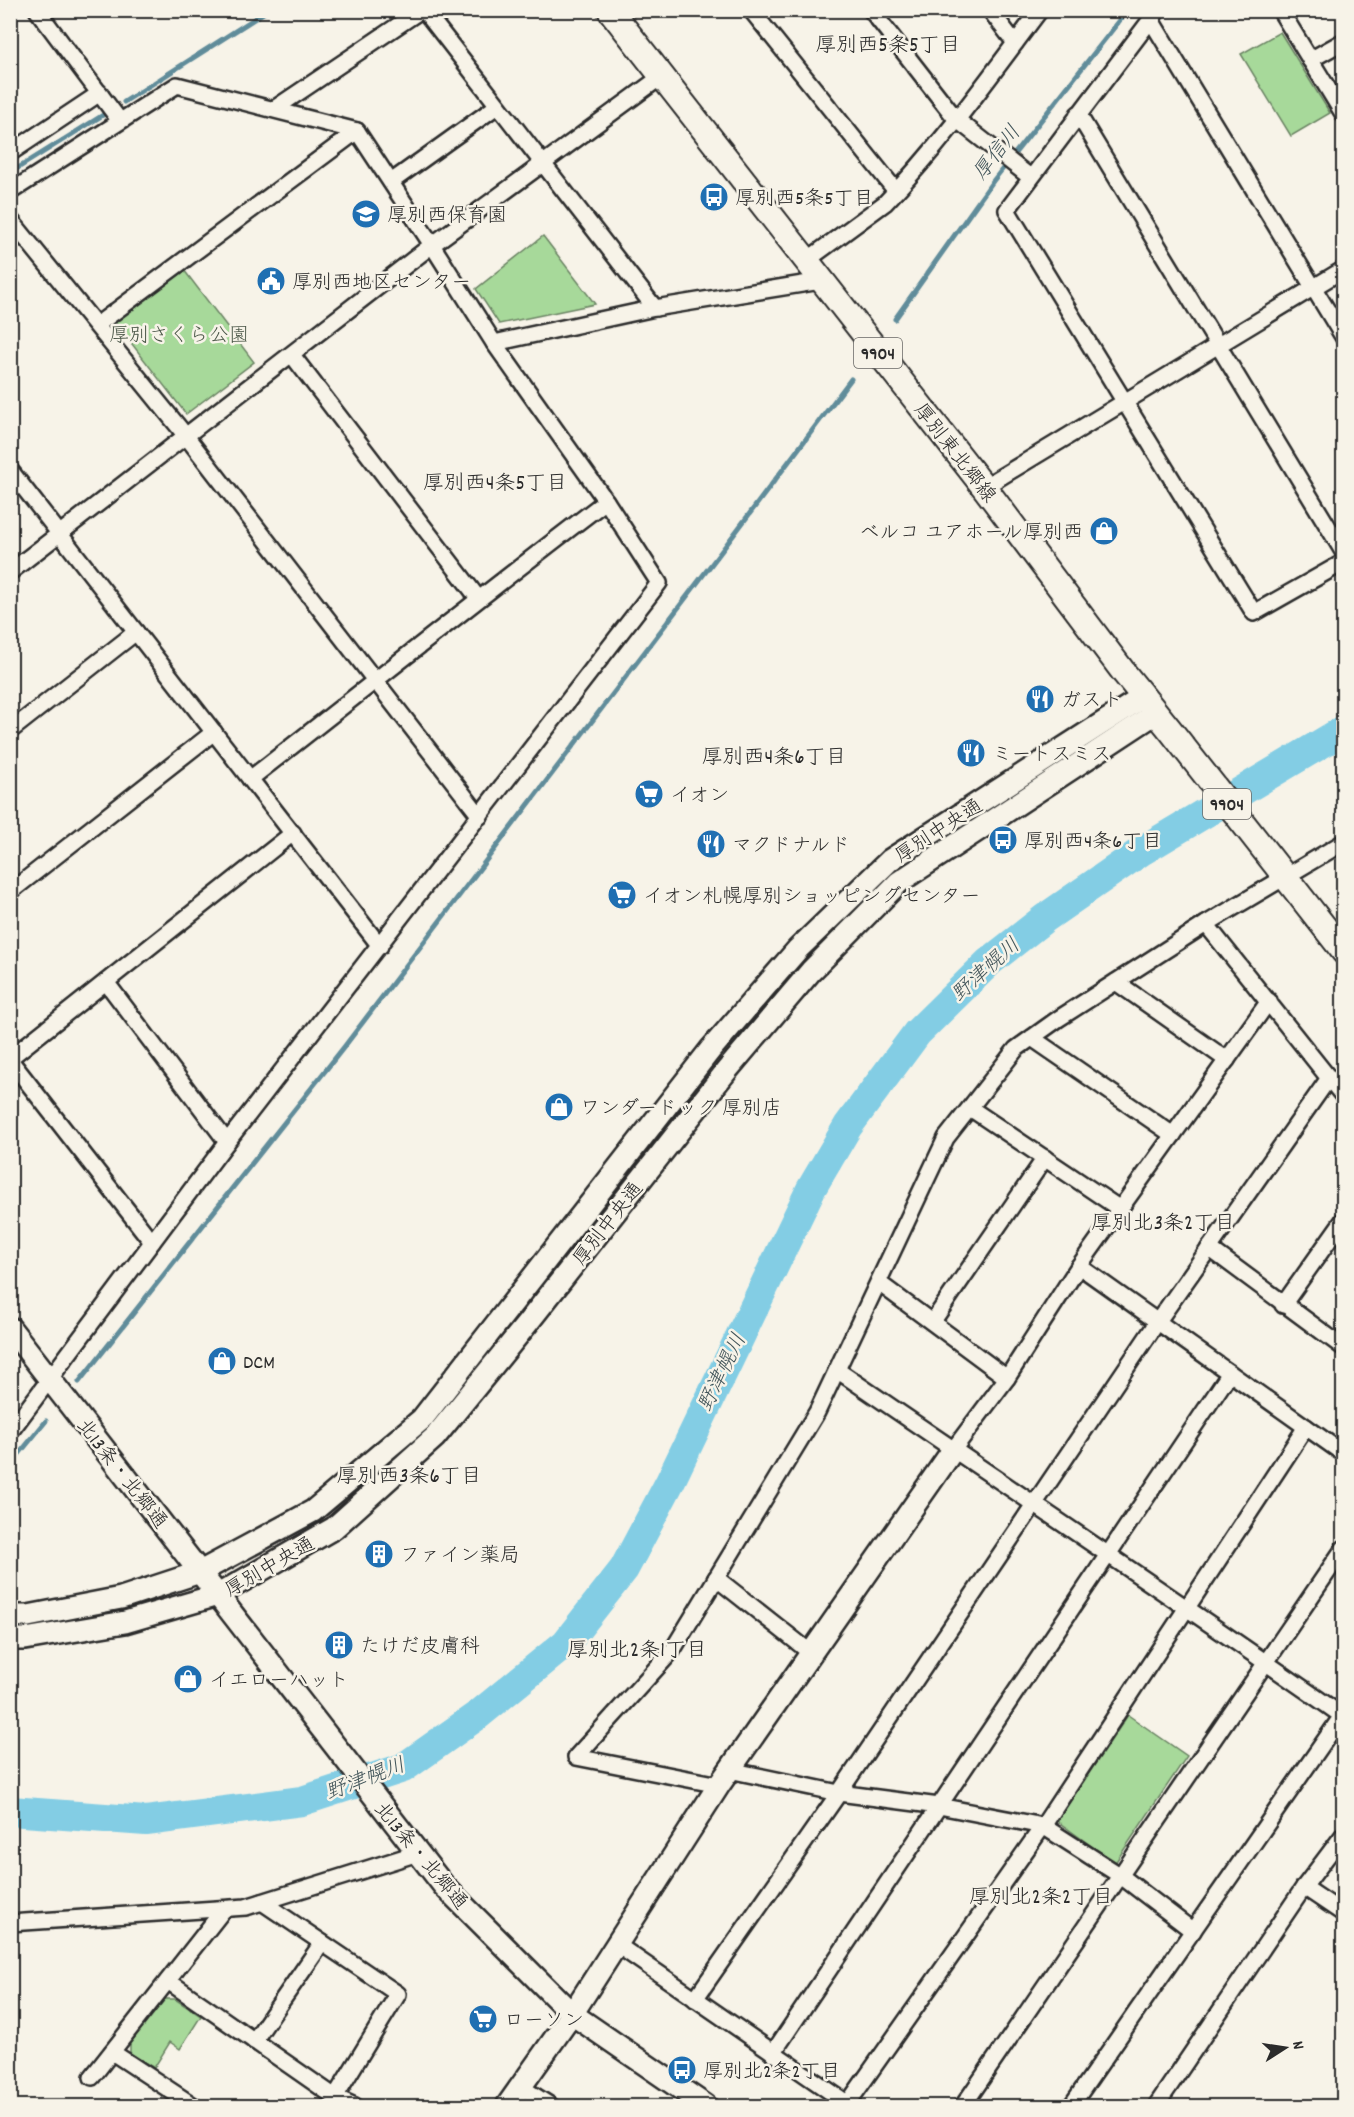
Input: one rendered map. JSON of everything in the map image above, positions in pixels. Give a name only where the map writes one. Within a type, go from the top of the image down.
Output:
[{"type":"main road","name":"厚別東北郷線","points":[[610,10],[984,487],[1157,714],[1344,952]]},
{"type":"street","points":[[37,10],[120,121]]},
{"type":"street","points":[[274,109],[422,10],[655,308]]},
{"type":"street","points":[[751,10],[896,191]]},
{"type":"street","points":[[871,10],[956,119],[1024,172]]},
{"type":"street","points":[[990,10],[1015,43]]},
{"type":"street","points":[[806,261],[885,203],[956,119],[1040,10]]},
{"type":"street","points":[[1280,10],[1344,115]]},
{"type":"street","points":[[1344,338],[1154,15],[1078,114],[1024,172],[1007,210],[1254,613],[1344,562]]},
{"type":"street","points":[[1310,60],[1344,41]]},
{"type":"street","points":[[10,572],[432,245],[662,76]]},
{"type":"street","points":[[10,192],[177,85],[357,131],[494,343],[606,501],[659,584],[227,1142],[10,1432]]},
{"type":"street","points":[[10,153],[100,93]]},
{"type":"street","points":[[391,182],[497,106]]},
{"type":"street","points":[[1078,114],[1344,553]]},
{"type":"street","points":[[97,325],[357,131]]},
{"type":"street","points":[[10,219],[186,436],[374,682],[480,816]]},
{"type":"street","points":[[984,487],[1344,269]]},
{"type":"street","points":[[494,343],[655,308],[821,281]]},
{"type":"street","points":[[292,355],[478,598]]},
{"type":"street","points":[[10,470],[380,946]]},
{"type":"street","points":[[250,779],[478,598],[606,501]]},
{"type":"street","points":[[10,731],[136,632]]},
{"type":"street","name":"厚別中央通","points":[[10,1616],[28,1616],[121,1598],[200,1572],[313,1511],[422,1419],[711,1049],[798,949],[890,860],[1157,714]]},
{"type":"street","name":"厚別中央通","points":[[10,1640],[125,1622],[218,1595],[334,1528],[435,1437],[728,1069],[811,971],[899,882],[1157,714]]},
{"type":"street","points":[[10,892],[214,732]]},
{"type":"street","points":[[152,1242],[10,1059],[292,833]]},
{"type":"street","points":[[1192,1931],[1121,1876],[1043,1826],[939,1806],[576,1757],[672,1651],[817,1412],[946,1138],[1016,1049],[1206,924],[1344,842]]},
{"type":"street","points":[[1206,924],[1344,1097]]},
{"type":"street","points":[[106,982],[227,1142]]},
{"type":"street","points":[[1116,982],[1227,1060]]},
{"type":"street","points":[[507,2106],[572,2014],[724,1778],[810,1653],[953,1450],[1007,1378],[1079,1266],[1269,1001]]},
{"type":"street","points":[[1032,1038],[1173,1135]]},
{"type":"street","points":[[695,1999],[839,1793],[1158,1321],[1329,1078]]},
{"type":"street","points":[[970,1108],[1120,1209]]},
{"type":"street","points":[[933,1321],[1045,1158]]},
{"type":"street","points":[[1283,1305],[1344,1219]]},
{"type":"street","points":[[1209,1248],[1344,1348]]},
{"type":"street","points":[[1079,1266],[1344,1454]]},
{"type":"street","points":[[879,1283],[1007,1378]]},
{"type":"street","name":"北13条・北郷通","points":[[10,1328],[444,1886],[572,2014],[706,2106]]},
{"type":"street","points":[[837,1370],[1343,1715],[1071,2106]]},
{"type":"street","points":[[773,2053],[1230,1373]]},
{"type":"street","points":[[616,1944],[848,2106],[1043,1826],[1306,1427]]},
{"type":"street","points":[[963,2106],[1344,1548]]},
{"type":"street","points":[[716,1578],[810,1653]]},
{"type":"street","points":[[1156,2106],[1304,1887],[1344,1833]]},
{"type":"street","points":[[10,1923],[246,1907],[418,1853]]},
{"type":"street","points":[[1304,1887],[1344,1914]]},
{"type":"street","points":[[262,1902],[398,1994],[335,2097]]},
{"type":"street","points":[[92,2078],[224,1909]]},
{"type":"street","points":[[254,2041],[322,1943]]},
{"type":"street","points":[[168,1981],[335,2097],[356,2106]]},
{"type":"street","points":[[112,2052],[194,2106]]},
{"type":"street","points":[[521,2087],[551,2106]]},
{"type":"green space","points":[[1280,32],[1330,113],[1291,136],[1241,54]]},
{"type":"green space","points":[[543,236],[595,304],[499,324],[476,289]]},
{"type":"green space","name":"厚別さくら公園","points":[[184,270],[254,362],[186,414],[115,322]]},
{"type":"green space","points":[[1128,1715],[1187,1756],[1115,1863],[1057,1821]]},
{"type":"green space","points":[[163,1999],[175,1999],[201,2016],[180,2049],[170,2042],[154,2068],[130,2053],[130,2043]]},
{"type":"waterway","points":[[124,102],[268,10]]},
{"type":"waterway","name":"厚信川","points":[[895,319],[993,181],[1128,10]]},
{"type":"waterway","points":[[10,173],[103,115]]},
{"type":"waterway","points":[[79,1382],[344,1047],[851,379]]},
{"type":"waterway","name":"野津幌川","points":[[10,1811],[146,1821],[302,1801],[403,1768],[478,1715],[566,1643],[624,1569],[670,1482],[811,1189],[848,1126],[917,1033],[989,962],[1045,918],[1143,850],[1344,730]]},
{"type":"waterway","points":[[10,1465],[46,1421]]},
{"type":"place","name":"厚別西5条5丁目","points":[[714,197]]},
{"type":"place","name":"厚別西保育園","points":[[366,214]]},
{"type":"place","name":"厚別西地区センター","points":[[271,281]]},
{"type":"place","name":"ベルコ ユアホール厚別西","points":[[1104,531]]},
{"type":"place","name":"ガスト","points":[[1040,699]]},
{"type":"place","name":"ミートスミス","points":[[971,753]]},
{"type":"place","name":"イオン","points":[[649,794]]},
{"type":"place","name":"厚別西4条6丁目","points":[[1003,840]]},
{"type":"place","name":"マクドナルド","points":[[711,844]]},
{"type":"place","name":"イオン札幌厚別ショッピングセンター","points":[[622,895]]},
{"type":"place","name":"ワンダードック 厚別店","points":[[559,1107]]},
{"type":"place","name":"DCM","points":[[222,1361]]},
{"type":"place","name":"ファイン薬局","points":[[379,1554]]},
{"type":"place","name":"たけだ皮膚科","points":[[339,1645]]},
{"type":"place","name":"イエローハット","points":[[188,1679]]},
{"type":"place","name":"ローソン","points":[[483,2019]]},
{"type":"place","name":"厚別北2条2丁目","points":[[682,2070]]},
{"type":"district","name":"厚別西5条5丁目","points":[[888,44]]},
{"type":"district","name":"厚別西4条5丁目","points":[[495,482]]},
{"type":"district","name":"厚別西4条6丁目","points":[[774,756]]},
{"type":"district","name":"厚別北3条2丁目","points":[[1163,1222]]},
{"type":"district","name":"厚別西3条6丁目","points":[[409,1475]]},
{"type":"district","name":"厚別北2条1丁目","points":[[637,1649]]},
{"type":"district","name":"厚別北2条2丁目","points":[[1041,1896]]}]
